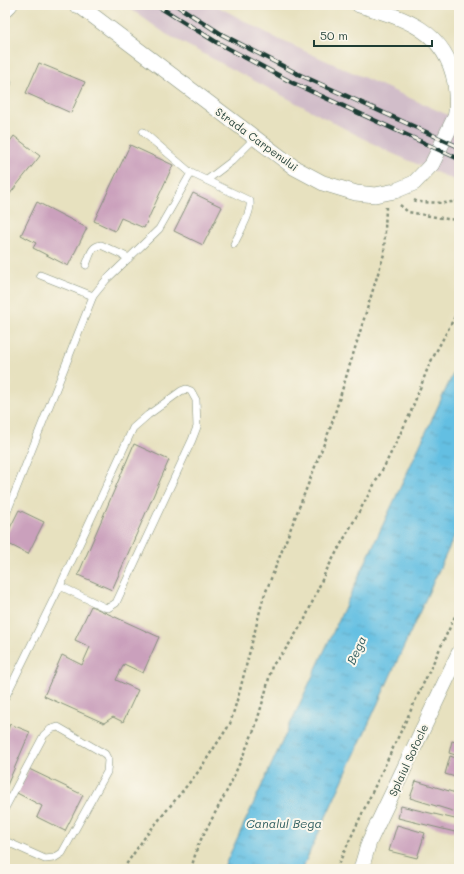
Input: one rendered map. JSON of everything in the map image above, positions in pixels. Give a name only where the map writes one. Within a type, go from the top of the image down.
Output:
[{"type":"street","points":[[5,10],[10,5]]},
{"type":"street","name":"Strada Carpenului","points":[[76,5],[80,6],[295,168],[323,184],[356,193],[375,195],[392,191],[414,182],[432,164],[455,117],[454,79],[446,56],[430,36],[414,25],[395,16],[359,5]]},
{"type":"street","name":"Splaiul Sofocle","points":[[361,869],[369,842],[459,653]]},
{"type":"lane","points":[[5,81],[8,83],[5,88]]},
{"type":"lane","points":[[143,132],[192,173],[250,200],[251,205],[249,212],[234,244]]},
{"type":"lane","points":[[207,180],[232,161],[255,138]]},
{"type":"lane","points":[[5,517],[93,296],[106,280],[159,229],[192,173]]},
{"type":"lane","points":[[86,265],[92,249],[96,245],[101,245],[129,258]]},
{"type":"lane","points":[[40,275],[93,296]]},
{"type":"lane","points":[[5,698],[60,586],[133,428],[148,414],[181,391],[186,389],[191,391],[196,400],[197,428],[116,603],[108,608],[104,607],[60,586]]},
{"type":"lane","points":[[5,808],[44,735],[51,729],[58,727],[105,754],[108,760],[107,772],[62,853],[54,858],[45,859],[5,841]]},
{"type":"path","points":[[392,191],[418,202],[445,203],[459,201]]},
{"type":"path","points":[[392,191],[408,212],[459,220]]},
{"type":"path","points":[[123,869],[145,837],[198,772],[230,724],[263,599],[331,426],[384,254],[392,191]]},
{"type":"path","points":[[191,869],[198,845],[230,786],[255,728],[272,666],[288,646],[305,619],[325,573],[385,465],[410,414],[429,365],[459,309]]},
{"type":"path","points":[[336,869],[459,608]]},
{"type":"shaded area","points":[[125,5],[215,5],[280,40],[459,120],[459,182],[389,152],[166,34]]},
{"type":"water","name":"Canalul Bega","points":[[459,361],[459,526],[302,869],[223,869]]},
{"type":"building","points":[[39,63],[85,82],[71,113],[26,93]]},
{"type":"building","points":[[14,136],[40,156],[9,195],[5,192],[5,148]]},
{"type":"building","points":[[130,145],[173,165],[144,228],[121,218],[115,231],[94,221]]},
{"type":"building","points":[[193,193],[222,207],[203,245],[174,231]]},
{"type":"building","points":[[37,202],[87,228],[68,266],[33,248],[36,243],[21,235]]},
{"type":"building","points":[[134,444],[169,460],[112,590],[78,575]]},
{"type":"building","points":[[19,510],[44,522],[28,554],[5,542],[5,538]]},
{"type":"building","points":[[91,606],[159,637],[143,673],[124,664],[116,680],[138,690],[123,722],[113,717],[104,723],[44,696],[62,655],[82,665],[90,647],[75,640]]},
{"type":"building","points":[[10,724],[30,732],[5,790],[5,737]]},
{"type":"building","points":[[452,741],[459,743],[459,756],[449,753]]},
{"type":"building","points":[[450,756],[459,759],[459,778],[445,774]]},
{"type":"building","points":[[29,769],[83,795],[65,831],[37,817],[42,806],[17,793]]},
{"type":"building","points":[[416,781],[459,794],[459,813],[410,798]]},
{"type":"building","points":[[401,806],[459,820],[459,833],[398,818]]},
{"type":"building","points":[[397,825],[425,833],[417,858],[389,851]]},
{"type":"railway","points":[[156,5],[216,42],[293,83],[459,159]]},
{"type":"railway","points":[[176,5],[221,34],[298,74],[459,147]]},
{"type":"water label","name":"Bega","points":[[356,650]]}]
